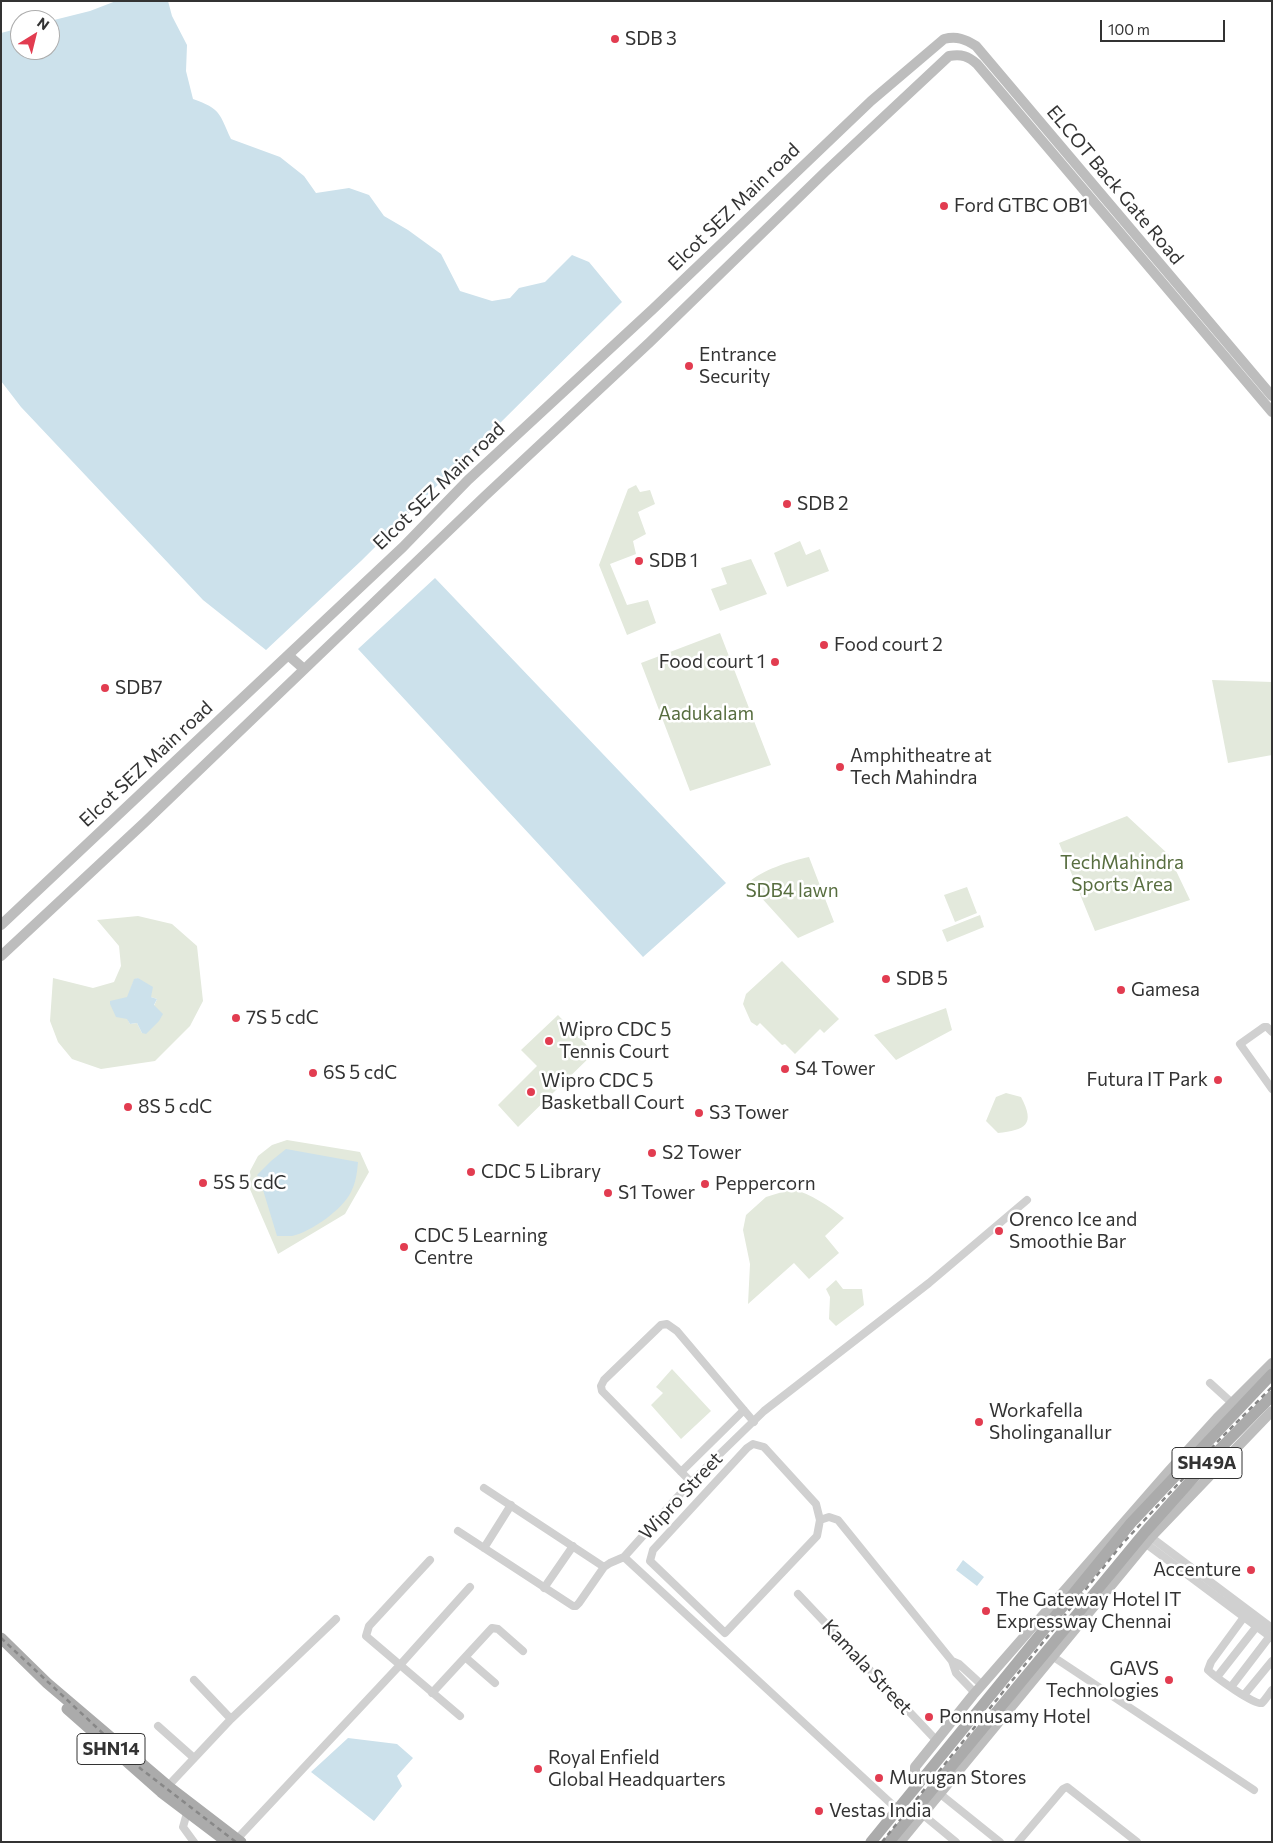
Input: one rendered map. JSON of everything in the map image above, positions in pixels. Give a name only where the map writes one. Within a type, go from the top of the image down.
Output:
[{"type":"main road","name":"SH49A","points":[[870,1842],[1125,1531],[1235,1406],[1272,1374]]},
{"type":"main road","name":"SH49A","points":[[889,1842],[1040,1665],[1069,1624],[1211,1458],[1272,1396]]},
{"type":"main road","points":[[1235,1406],[1249,1420]]},
{"type":"main road","points":[[1125,1531],[1144,1538]]},
{"type":"main road","points":[[1057,1614],[1057,1621],[1061,1624],[1069,1624]]},
{"type":"main road","points":[[1038,1637],[1044,1635],[1049,1638],[1051,1651]]},
{"type":"main road","name":"SHN14","points":[[1,1638],[47,1683],[168,1786],[190,1809]]},
{"type":"main road","name":"SHN14","points":[[1,1648],[86,1727],[190,1809],[235,1841]]},
{"type":"street","name":"ELCOT Back Gate Road","points":[[904,73],[944,39],[952,37],[967,40],[976,46],[1268,397],[1272,412]]},
{"type":"street","name":"ELCOT Back Gate Road","points":[[932,73],[950,56],[959,54],[969,57],[977,64],[1268,397]]},
{"type":"street","points":[[920,60],[932,73]]},
{"type":"street","name":"Elcot SEZ Main road","points":[[1,925],[403,547],[468,480],[653,309],[871,101],[904,73]]},
{"type":"street","name":"Elcot SEZ Main road","points":[[1,956],[484,496],[650,342],[916,86],[932,73]]},
{"type":"street","points":[[288,655],[304,669]]},
{"type":"street","points":[[1272,1032],[1267,1027],[1264,1027],[1240,1044],[1272,1089]]},
{"type":"street","name":"Wipro Street","points":[[897,1809],[624,1557],[691,1482],[764,1411],[928,1283],[1026,1200]]},
{"type":"street","points":[[691,1482],[602,1391],[601,1386],[604,1380],[661,1325],[667,1324],[676,1331],[754,1422]]},
{"type":"street","points":[[915,1787],[915,1767],[978,1689],[1168,1472],[1235,1406],[1272,1363]]},
{"type":"street","points":[[1210,1383],[1235,1406]]},
{"type":"street","points":[[681,1472],[744,1410]]},
{"type":"street","points":[[1254,1790],[1051,1651],[1100,1606],[1144,1538],[1272,1411]]},
{"type":"street","points":[[716,1642],[725,1633],[817,1536],[820,1520],[816,1504],[764,1447],[753,1444],[747,1448],[653,1550],[650,1561],[725,1633]]},
{"type":"street","points":[[484,1488],[604,1567]]},
{"type":"street","points":[[484,1548],[511,1505]]},
{"type":"street","points":[[820,1520],[829,1517],[838,1520],[952,1661],[956,1673],[978,1689]]},
{"type":"street","points":[[458,1531],[573,1606],[576,1606],[604,1567],[624,1557]]},
{"type":"street","points":[[1144,1538],[1271,1637],[1231,1687]]},
{"type":"street","points":[[1144,1538],[1272,1628]]},
{"type":"street","points":[[544,1588],[573,1546]]},
{"type":"street","points":[[430,1560],[367,1630],[366,1636],[460,1716]]},
{"type":"street","points":[[235,1841],[400,1665],[470,1587]]},
{"type":"street","name":"Kamala Street","points":[[798,1594],[936,1740]]},
{"type":"street","points":[[1244,1617],[1208,1667],[1208,1670],[1231,1687],[1258,1703],[1261,1703],[1272,1690]]},
{"type":"street","points":[[168,1786],[230,1719],[336,1619]]},
{"type":"street","points":[[1217,1677],[1257,1626]]},
{"type":"street","points":[[432,1693],[490,1630],[498,1629],[523,1651]]},
{"type":"street","points":[[465,1657],[495,1683]]},
{"type":"street","points":[[1244,1695],[1272,1661]]},
{"type":"street","points":[[900,1842],[1040,1665]]},
{"type":"street","points":[[194,1680],[230,1719]]},
{"type":"street","points":[[158,1726],[194,1758]]},
{"type":"street","points":[[1018,1842],[1067,1787],[1137,1842]]},
{"type":"street","points":[[939,1793],[1000,1842]]},
{"type":"street","points":[[190,1809],[183,1827],[194,1842]]},
{"type":"street","points":[[922,1814],[956,1842]]},
{"type":"green space","points":[[636,485],[640,492],[650,490],[655,504],[638,512],[646,534],[633,541],[636,554],[610,564],[627,605],[648,600],[656,623],[627,635],[599,565],[628,489]]},
{"type":"green space","points":[[800,541],[806,555],[820,549],[829,571],[787,587],[774,553]]},
{"type":"green space","points":[[751,559],[767,594],[720,611],[711,589],[727,584],[721,568]]},
{"type":"green space","name":"Aadukalam","points":[[720,633],[771,765],[690,791],[641,663]]},
{"type":"green space","points":[[1212,680],[1272,682],[1272,755],[1228,763]]},
{"type":"green space","name":"TechMahindra Sports Area","points":[[1127,816],[1168,854],[1190,900],[1095,931],[1059,843]]},
{"type":"green space","name":"SDB4 lawn","points":[[809,857],[834,922],[798,938],[748,883],[761,874],[777,867]]},
{"type":"green space","points":[[967,887],[977,913],[955,922],[944,895]]},
{"type":"green space","points":[[980,915],[984,927],[947,942],[942,930]]},
{"type":"green space","points":[[138,916],[172,924],[197,946],[203,1001],[190,1026],[155,1061],[101,1069],[72,1059],[58,1042],[50,1021],[53,978],[93,988],[114,982],[121,966],[119,946],[97,920]],"holes":[[[138,978],[151,997],[157,999],[142,1033],[137,1023],[130,1024],[126,1007],[134,980]]]},
{"type":"green space","points":[[782,961],[839,1019],[824,1033],[820,1029],[795,1054],[785,1044],[782,1045],[760,1023],[757,1026],[751,1022],[743,1004],[746,994]]},
{"type":"green space","points":[[946,1008],[952,1030],[896,1060],[874,1035]]},
{"type":"green space","points":[[558,1015],[594,1053],[518,1127],[498,1105],[537,1066],[521,1050]]},
{"type":"green space","points":[[1006,1093],[1021,1097],[1028,1114],[1027,1120],[1021,1128],[998,1133],[986,1121],[996,1097]]},
{"type":"green space","points":[[287,1140],[360,1152],[369,1172],[345,1214],[278,1254],[249,1187],[250,1171],[258,1156],[272,1145]]},
{"type":"green space","points":[[792,1189],[813,1197],[844,1218],[825,1236],[839,1253],[809,1279],[794,1263],[748,1304],[750,1264],[743,1230],[746,1215],[766,1197]]},
{"type":"green space","points":[[836,1280],[843,1289],[862,1289],[864,1305],[836,1326],[829,1319],[830,1297],[826,1289]]},
{"type":"green space","points":[[672,1369],[711,1411],[681,1439],[651,1405],[663,1393],[656,1387]]},
{"type":"water","points":[[116,1],[168,1],[172,16],[187,45],[186,71],[193,99],[209,106],[218,113],[231,139],[280,157],[304,176],[316,193],[349,188],[369,195],[384,216],[408,230],[441,254],[460,291],[492,301],[510,298],[519,288],[545,282],[572,255],[589,262],[622,302],[361,561],[266,650],[203,600],[21,407],[1,381],[1,33],[10,31],[10,60],[60,60],[60,18],[90,11]]},
{"type":"water","points":[[435,578],[726,883],[643,957],[358,649]]},
{"type":"water","points":[[138,978],[153,987],[151,997],[157,999],[154,1005],[163,1014],[146,1034],[142,1033],[137,1023],[130,1024],[127,1019],[116,1017],[110,1004],[110,1001],[127,997],[134,979]]},
{"type":"water","points":[[286,1149],[358,1162],[358,1166],[355,1181],[347,1199],[326,1219],[300,1234],[277,1236],[257,1175]]},
{"type":"water","points":[[963,1560],[984,1577],[977,1586],[956,1570]]},
{"type":"water","points":[[348,1738],[397,1744],[413,1758],[397,1776],[402,1786],[374,1821],[311,1772]]},
{"type":"railway","points":[[882,1842],[1123,1543],[1220,1439],[1272,1387]]},
{"type":"railway","points":[[1,1638],[141,1769],[236,1842]]},
{"type":"place","name":"SDB 3","points":[[615,39]]},
{"type":"place","name":"Ford GTBC OB1","points":[[944,206]]},
{"type":"place","name":"Entrance Security","points":[[689,366]]},
{"type":"place","name":"SDB 2","points":[[787,504]]},
{"type":"place","name":"SDB 1","points":[[639,561]]},
{"type":"place","name":"Food court 2","points":[[824,645]]},
{"type":"place","name":"Food court 1","points":[[775,662]]},
{"type":"place","name":"SDB7","points":[[105,688]]},
{"type":"place","name":"Amphitheatre at Tech Mahindra","points":[[840,767]]},
{"type":"place","name":"SDB 5","points":[[886,979]]},
{"type":"place","name":"Gamesa","points":[[1121,990]]},
{"type":"place","name":"7S 5 cdC","points":[[236,1018]]},
{"type":"place","name":"Wipro CDC 5 Tennis Court","points":[[549,1041]]},
{"type":"place","name":"S4 Tower","points":[[785,1069]]},
{"type":"place","name":"6S 5 cdC","points":[[313,1073]]},
{"type":"place","name":"Futura IT Park","points":[[1218,1080]]},
{"type":"place","name":"Wipro CDC 5 Basketball Court","points":[[531,1092]]},
{"type":"place","name":"8S 5 cdC","points":[[128,1107]]},
{"type":"place","name":"S3 Tower","points":[[699,1113]]},
{"type":"place","name":"S2 Tower","points":[[652,1153]]},
{"type":"place","name":"CDC 5 Library","points":[[471,1172]]},
{"type":"place","name":"5S 5 cdC","points":[[203,1183]]},
{"type":"place","name":"Peppercorn","points":[[705,1184]]},
{"type":"place","name":"S1 Tower","points":[[608,1193]]},
{"type":"place","name":"Orenco Ice and Smoothie Bar","points":[[999,1231]]},
{"type":"place","name":"CDC 5 Learning Centre","points":[[404,1247]]},
{"type":"place","name":"Workafella Sholinganallur","points":[[979,1422]]},
{"type":"place","name":"Accenture","points":[[1251,1570]]},
{"type":"place","name":"The Gateway Hotel IT Expressway Chennai","points":[[986,1611]]},
{"type":"place","name":"GAVS Technologies","points":[[1169,1680]]},
{"type":"place","name":"Ponnusamy Hotel","points":[[929,1717]]},
{"type":"place","name":"Royal Enfield Global Headquarters","points":[[538,1769]]},
{"type":"place","name":"Murugan Stores","points":[[879,1778]]},
{"type":"place","name":"Vestas India","points":[[819,1811]]}]
